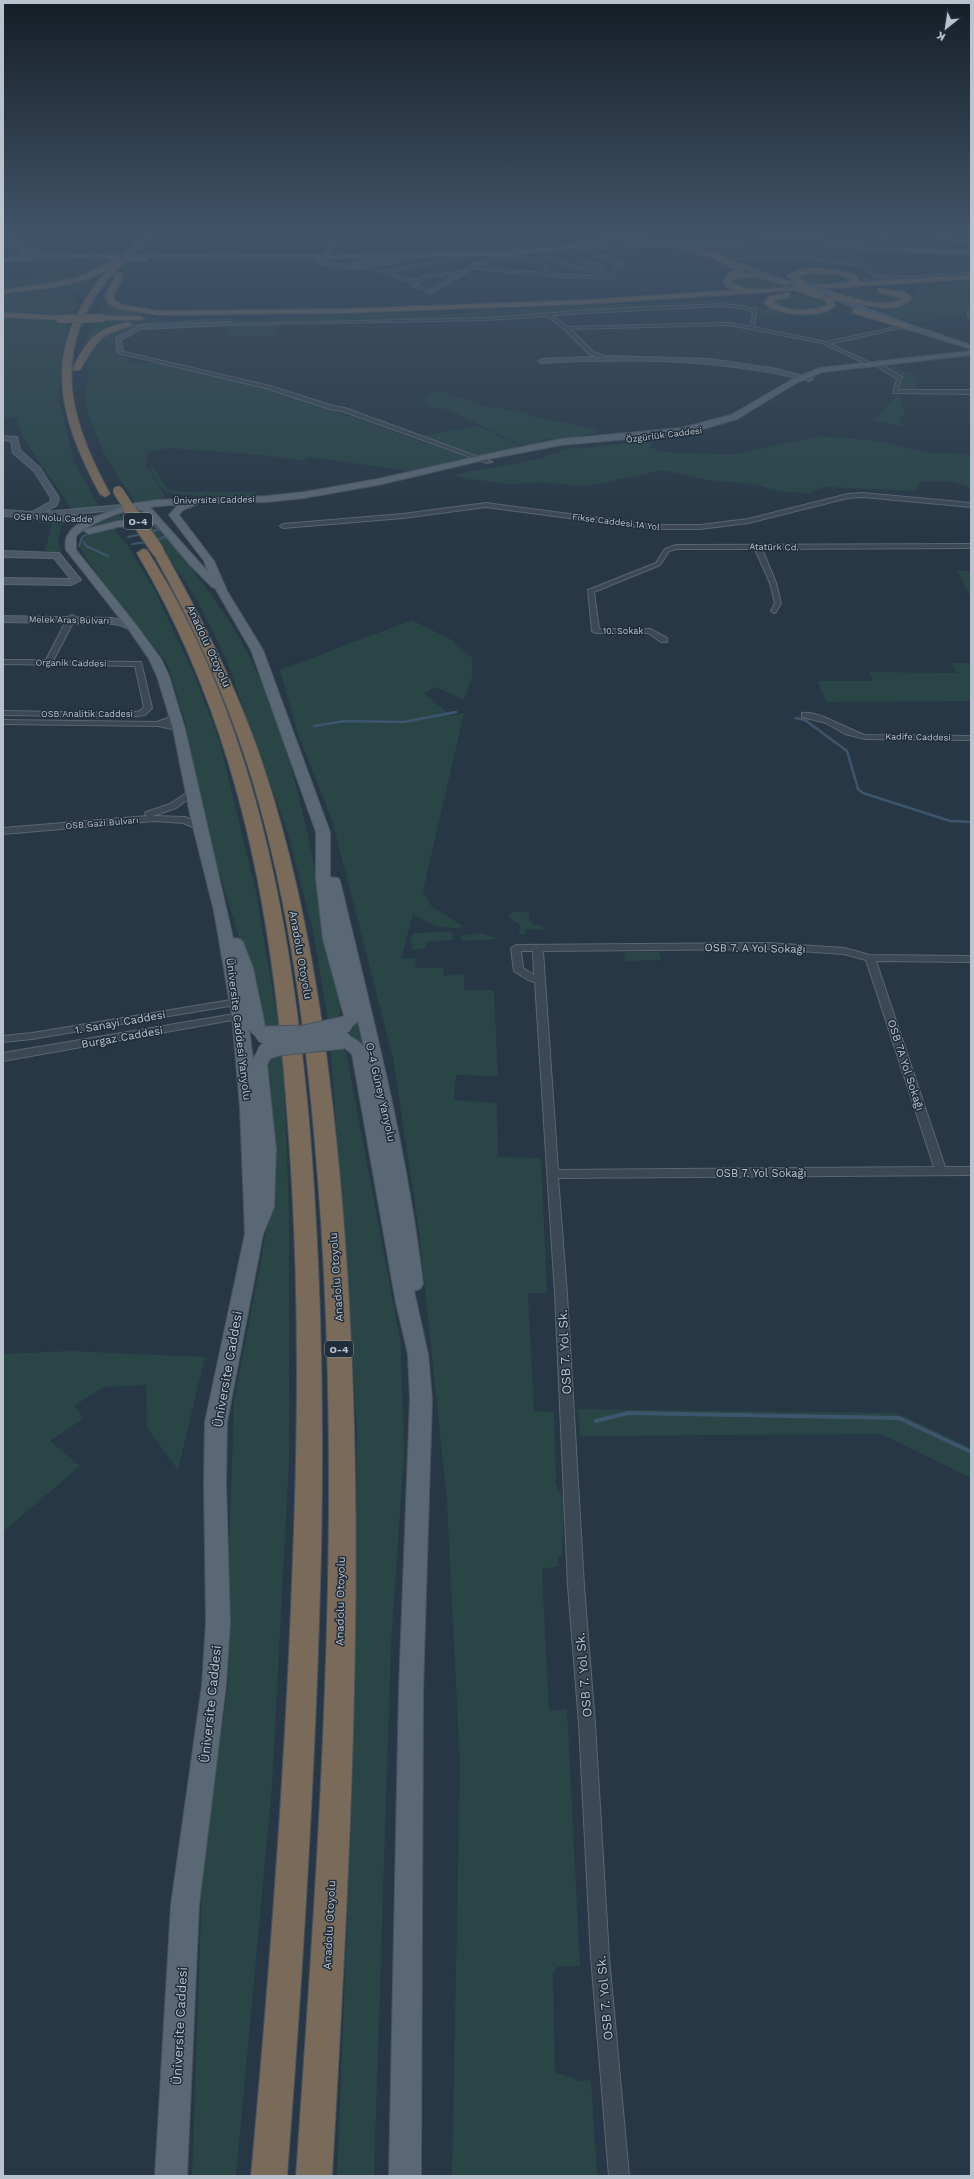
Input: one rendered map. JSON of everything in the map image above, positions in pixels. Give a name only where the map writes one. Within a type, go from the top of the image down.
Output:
[{"type":"highway","name":"O-4","points":[[79,335],[76,371],[94,339],[100,335]]},
{"type":"highway","name":"O-4","points":[[79,335],[66,364],[66,393],[68,407],[78,443],[104,494],[142,545]]},
{"type":"highway","points":[[92,443],[100,461]]},
{"type":"highway","name":"O-4","points":[[111,480],[118,491],[142,545]]},
{"type":"highway","name":"Anadolu Otoyolu","points":[[142,545],[184,624],[197,654],[222,716],[251,813],[275,921],[287,1012],[301,1142],[308,1283],[310,1396],[305,1630],[291,1897],[269,2176]]},
{"type":"highway","name":"Anadolu Otoyolu","points":[[142,545],[176,579],[208,640],[251,746],[278,838],[298,936],[310,1000],[321,1090],[339,1319],[340,1588],[332,1882],[314,2176]]},
{"type":"main road","points":[[937,335],[971,346]]},
{"type":"main road","points":[[951,358],[971,354]]},
{"type":"main road","points":[[951,358],[971,360]]},
{"type":"main road","name":"Özgürlük Caddesi","points":[[483,461],[576,444],[674,436],[709,430],[749,416],[806,378],[837,367],[951,358]]},
{"type":"main road","name":"Özgürlük Caddesi","points":[[806,378],[839,370],[951,358]]},
{"type":"main road","name":"Üniversite Caddesi","points":[[197,503],[266,503],[319,497],[483,461]]},
{"type":"main road","name":"Üniversite Caddesi","points":[[179,729],[163,676],[155,659],[133,628],[74,556],[69,546],[71,536],[76,529],[95,520],[137,506],[176,500],[261,500],[305,496],[483,461]]},
{"type":"main road","points":[[197,503],[180,508],[174,515],[209,561],[222,591],[257,650],[323,832],[323,879],[331,938],[352,1017],[344,1033]]},
{"type":"main road","name":"OSB 1 Nolu Cadde","points":[[137,506],[197,503]]},
{"type":"main road","points":[[137,506],[150,510],[194,563],[222,591]]},
{"type":"main road","points":[[58,518],[66,522],[63,535],[65,548],[74,556]]},
{"type":"main road","name":"OSB 1 Nolu Cadde","points":[[58,518],[95,520]]},
{"type":"main road","points":[[74,556],[74,546],[77,539],[96,529],[146,521],[164,526]]},
{"type":"main road","name":"Üniversite Caddesi Yanyolu","points":[[179,729],[200,827],[221,911],[239,1009],[250,1107],[254,1234]]},
{"type":"main road","name":"O-4 Güney Yanyolu","points":[[323,832],[392,1141],[409,1245],[418,1354]]},
{"type":"main road","points":[[221,911],[245,968],[257,1028],[265,1043],[259,1065],[266,1149],[265,1207],[254,1234]]},
{"type":"main road","points":[[265,1043],[278,1047],[344,1033]]},
{"type":"main road","points":[[344,1033],[360,1053],[406,1304],[418,1354],[421,1398],[411,1689],[405,2176]]},
{"type":"main road","name":"Üniversite Caddesi","points":[[172,2176],[185,1905],[214,1685],[218,1623],[215,1482],[216,1422],[254,1234]]},
{"type":"street","points":[[126,335],[118,339],[120,352],[268,388],[332,408],[483,461]]},
{"type":"street","points":[[573,335],[591,353],[605,358]]},
{"type":"street","points":[[783,335],[826,344],[869,364]]},
{"type":"street","points":[[826,344],[862,335]]},
{"type":"street","points":[[541,361],[651,357],[696,359],[733,363],[806,378]]},
{"type":"street","points":[[880,366],[900,378],[895,392],[971,392]]},
{"type":"street","points":[[3,438],[14,439],[16,451],[37,470],[55,498],[54,503],[39,513],[23,516]]},
{"type":"street","name":"Fikse Caddesi 1A Yol","points":[[283,526],[403,516],[486,505],[646,527],[700,527],[748,521],[848,496],[863,495],[971,504]]},
{"type":"street","name":"OSB 1 Nolu Cadde","points":[[39,513],[137,506]]},
{"type":"street","name":"OSB 1 Nolu Cadde","points":[[3,514],[58,518]]},
{"type":"street","name":"Atatürk Cd.","points":[[590,591],[658,564],[667,550],[676,547],[758,548],[971,546]]},
{"type":"street","points":[[758,548],[773,583],[778,603],[774,611]]},
{"type":"street","points":[[3,554],[59,557],[76,580],[71,582],[3,581]]},
{"type":"street","name":"10. Sokak","points":[[590,591],[596,630],[650,631],[664,640]]},
{"type":"street","points":[[3,615],[71,619],[101,617],[111,614],[116,607]]},
{"type":"street","name":"Melek Aras Bulvarı","points":[[3,619],[71,619],[117,622],[128,624],[133,628]]},
{"type":"street","points":[[49,662],[71,619]]},
{"type":"street","name":"Organik Caddesi","points":[[3,662],[138,664]]},
{"type":"street","name":"OSB Analitik Caddesi","points":[[3,713],[142,713],[148,708],[138,664]]},
{"type":"street","points":[[158,724],[171,719],[174,712]]},
{"type":"street","name":"Kadife Caddesi","points":[[805,715],[829,721],[848,732],[865,737],[971,738]]},
{"type":"street","points":[[3,722],[158,724],[172,726],[179,729]]},
{"type":"street","name":"OSB Gazi Bulvarı","points":[[3,825],[151,814],[173,806],[192,792]]},
{"type":"street","name":"OSB Gazi Bulvarı","points":[[3,831],[155,818],[185,820],[200,827]]},
{"type":"street","name":"OSB 7. A Yol Sokağı","points":[[539,979],[532,978],[518,969],[516,948],[769,946],[844,951],[870,958],[971,959]]},
{"type":"street","points":[[538,948],[552,1174]]},
{"type":"street","name":"OSB 7A Yol Sokağı","points":[[870,958],[941,1172]]},
{"type":"street","name":"1. Sanayi Caddesi","points":[[3,1039],[239,1009]]},
{"type":"street","name":"Burgaz Caddesi","points":[[3,1057],[239,1009]]},
{"type":"street","name":"OSB 7. Yol Sokağı","points":[[552,1174],[971,1171]]},
{"type":"street","name":"OSB 7. Yol Sk.","points":[[552,1174],[600,1957],[619,2176]]},
{"type":"green space","points":[[3,335],[66,335],[58,396],[74,462],[100,508],[72,509],[23,438],[16,418],[3,418]]},
{"type":"green space","points":[[89,335],[96,335],[86,342]]},
{"type":"green space","points":[[107,335],[121,335],[114,340],[115,353],[128,358],[129,361],[142,364],[153,362],[273,390],[466,457],[466,460],[425,469],[405,470],[308,457],[304,461],[263,455],[169,448],[147,453],[146,465],[164,494],[164,498],[135,503],[104,454],[88,412],[85,396],[88,373],[86,362],[93,342]]},
{"type":"green space","points":[[229,335],[275,335],[228,336]]},
{"type":"green space","points":[[896,367],[918,378],[913,392],[901,389],[904,379],[886,368]]},
{"type":"green space","points":[[438,391],[481,405],[528,413],[528,416],[597,429],[600,432],[570,438],[547,439],[528,445],[518,444],[450,410],[427,406],[427,395]]},
{"type":"green space","points":[[898,394],[902,403],[900,406],[906,407],[899,423],[904,424],[903,426],[874,421]]},
{"type":"green space","points":[[479,426],[522,448],[482,457],[422,436]]},
{"type":"green space","points":[[819,436],[877,441],[929,453],[971,454],[971,488],[951,481],[922,481],[915,491],[826,487],[807,493],[783,492],[754,484],[707,480],[663,470],[588,486],[537,482],[509,484],[464,478],[453,475],[538,459],[568,449],[643,442],[652,443],[650,447],[660,452],[732,455]]},
{"type":"green space","points":[[149,466],[153,466],[168,490],[176,492],[255,492],[256,494],[240,496],[210,496],[169,492],[164,490],[160,485]]},
{"type":"green space","points":[[141,510],[153,518],[90,528],[77,534],[82,529],[97,522]]},
{"type":"green space","points":[[55,519],[62,522],[58,542],[61,552],[45,551],[52,524],[27,521]]},
{"type":"green space","points":[[146,524],[156,525],[164,532],[208,590],[238,636],[266,692],[294,777],[305,822],[340,999],[338,1018],[329,1027],[313,931],[288,834],[227,661],[197,600]]},
{"type":"green space","points":[[113,528],[128,546],[155,591],[193,672],[219,739],[256,892],[279,1029],[263,1027],[240,941],[206,828],[185,721],[167,663],[97,574],[78,545],[84,537],[89,534]]},
{"type":"green space","points":[[957,571],[971,571],[971,598]]},
{"type":"green space","points":[[412,620],[452,640],[472,658],[472,677],[464,700],[435,687],[424,693],[451,716],[464,713],[423,891],[431,906],[464,927],[450,928],[437,926],[413,914],[401,959],[415,958],[416,968],[443,968],[444,976],[464,974],[464,990],[494,990],[498,1076],[456,1075],[454,1100],[497,1103],[498,1157],[541,1158],[547,1293],[528,1293],[534,1411],[554,1412],[556,1484],[564,1500],[562,1555],[558,1557],[558,1566],[542,1569],[549,1711],[567,1709],[580,1966],[557,1967],[553,1972],[555,2072],[580,2081],[591,2080],[597,2176],[452,2176],[460,1765],[447,1502],[419,1231],[393,1058],[332,820],[298,734],[280,670]]},
{"type":"green space","points":[[951,663],[971,663],[971,701],[826,702],[818,681],[874,681],[869,672],[957,673]]},
{"type":"green space","points":[[516,911],[529,913],[529,920],[533,924],[544,927],[543,930],[525,929],[525,934],[519,934],[520,926],[517,922],[511,920],[509,915]]},
{"type":"green space","points":[[452,932],[453,940],[426,942],[426,948],[412,950],[410,937],[414,933]]},
{"type":"green space","points":[[480,933],[499,939],[462,941],[461,936]]},
{"type":"green space","points":[[624,952],[659,952],[661,960],[625,961]]},
{"type":"green space","points":[[359,1016],[362,1045],[347,1035],[347,1028]]},
{"type":"green space","points":[[339,1047],[346,1052],[401,1344],[404,1454],[391,1645],[374,2176],[337,2176],[353,1774],[357,1431],[344,1221],[330,1048]]},
{"type":"green space","points":[[283,1052],[289,1212],[289,1460],[272,1786],[236,2176],[192,2176],[203,1856],[228,1687],[229,1553],[234,1401],[269,1218],[267,1062],[275,1054]]},
{"type":"green space","points":[[69,1351],[205,1357],[178,1470],[147,1428],[146,1385],[104,1387],[74,1406],[84,1418],[50,1441],[80,1466],[3,1532],[3,1354]]},
{"type":"green space","points":[[578,1409],[897,1413],[971,1448],[971,1478],[881,1434],[580,1436]]},
{"type":"waterway","points":[[103,338],[109,335]]},
{"type":"waterway","points":[[150,523],[160,529]]},
{"type":"waterway","points":[[149,533],[160,529]]},
{"type":"waterway","points":[[160,529],[166,536]]},
{"type":"waterway","points":[[79,546],[82,537],[91,532]]},
{"type":"waterway","points":[[128,537],[142,534]]},
{"type":"waterway","points":[[155,541],[166,536]]},
{"type":"waterway","points":[[166,536],[180,554]]},
{"type":"waterway","points":[[84,542],[86,546],[108,556]]},
{"type":"waterway","points":[[132,544],[148,542]]},
{"type":"waterway","points":[[314,726],[345,721],[404,722],[456,712]]},
{"type":"waterway","points":[[796,718],[805,720],[847,751],[858,789],[863,793],[950,821],[971,822]]},
{"type":"waterway","points":[[596,1421],[628,1413],[899,1418],[971,1452]]}]
